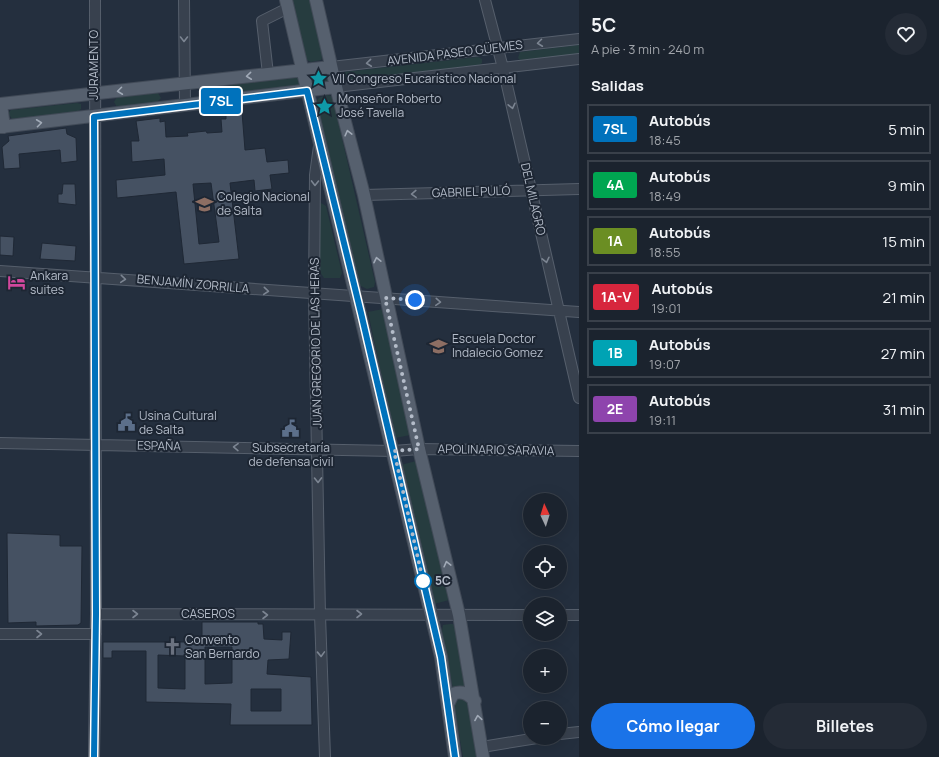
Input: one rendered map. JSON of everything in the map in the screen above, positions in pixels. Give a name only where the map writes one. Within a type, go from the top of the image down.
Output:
[{"type":"main road","points":[[316,0],[331,67],[364,195],[385,298],[419,449],[459,615],[483,752]]},
{"type":"main road","points":[[287,4],[394,451],[441,657],[455,757]]},
{"type":"main road","points":[[331,67],[1,104],[2,127],[336,87]]},
{"type":"main road","points":[[448,704],[453,694],[459,692],[468,694],[475,701]]},
{"type":"street","name":"JURAMENTO","points":[[94,757],[96,634],[94,445],[95,0]]},
{"type":"street","points":[[184,0],[185,105]]},
{"type":"street","name":"DEL MILAGRO","points":[[485,0],[503,68],[579,398]]},
{"type":"street","points":[[268,74],[262,21],[287,4]]},
{"type":"street","name":"AVENIDA PASEO GÜEMES","points":[[331,67],[579,39]]},
{"type":"street","name":"AVENIDA PASEO GÜEMES","points":[[336,87],[579,59]]},
{"type":"street","name":"JUAN GREGORIO DE LAS HERAS","points":[[320,144],[315,175],[314,294],[320,615],[325,757]]},
{"type":"street","name":"GABRIEL PULÓ","points":[[364,195],[579,189]]},
{"type":"street","name":"BENJAMÍN ZORRILLA","points":[[0,270],[95,276],[314,294],[579,312]]},
{"type":"street","name":"ESPAÑA","points":[[0,443],[317,448]]},
{"type":"street","name":"APOLINARIO SARAVIA","points":[[317,448],[394,451],[419,449],[579,451]]},
{"type":"street","name":"CASEROS","points":[[96,614],[523,615]]},
{"type":"street","points":[[567,615],[579,615]]},
{"type":"street","points":[[0,634],[96,634]]},
{"type":"street","points":[[567,733],[579,732]]},
{"type":"street","points":[[483,752],[523,742]]},
{"type":"green space","points":[[292,0],[311,0],[323,56],[321,60],[311,62],[305,59]]},
{"type":"green space","points":[[579,45],[579,54],[520,60],[518,58],[520,52]]},
{"type":"green space","points":[[478,57],[482,59],[482,63],[479,65],[347,80],[343,75],[344,72]]},
{"type":"green space","points":[[327,74],[329,82],[311,84],[310,75]]},
{"type":"green space","points":[[298,77],[299,85],[232,94],[228,89],[232,84]]},
{"type":"green space","points":[[158,93],[161,98],[157,102],[117,107],[114,102],[117,97]]},
{"type":"green space","points":[[328,95],[333,99],[375,282],[374,287],[367,289],[359,285],[316,105],[319,98]]},
{"type":"green space","points":[[77,103],[81,104],[81,109],[77,112],[12,119],[8,113],[11,110]]},
{"type":"green space","points":[[321,203],[326,206],[342,273],[340,278],[324,278],[320,272],[319,206]]},
{"type":"green space","points":[[383,309],[410,435],[395,438],[368,312]]},
{"type":"green space","points":[[416,461],[449,600],[434,604],[401,465]]},
{"type":"green space","points":[[453,624],[456,630],[468,691],[453,689],[442,631],[443,625]]},
{"type":"green space","points":[[460,698],[467,701],[470,706],[477,757],[463,757],[454,705]]},
{"type":"building","points":[[242,112],[245,150],[265,148],[267,162],[288,160],[289,173],[270,175],[272,189],[255,191],[254,180],[230,183],[239,259],[184,264],[176,192],[117,198],[116,180],[165,175],[164,159],[132,162],[131,141],[139,141],[136,121],[160,118],[160,122],[165,121],[166,137],[188,136],[187,133],[206,131],[207,133],[222,132],[221,119],[226,119],[226,114]],"holes":[[[211,183],[219,242],[199,244],[193,184]]]},
{"type":"building","points":[[66,128],[67,134],[76,138],[77,161],[61,163],[60,150],[19,154],[20,168],[4,169],[2,147],[9,141],[8,136]]},
{"type":"building","points":[[63,184],[75,184],[76,205],[58,203],[58,194],[62,194]]},
{"type":"building","points":[[0,236],[14,237],[13,256],[0,255]]},
{"type":"building","points":[[42,243],[76,246],[75,261],[40,259]]},
{"type":"building","points":[[7,533],[60,535],[60,546],[82,546],[81,623],[78,625],[36,626],[36,622],[8,623]]},
{"type":"building","points":[[202,622],[258,622],[258,624],[263,624],[264,639],[282,640],[282,632],[291,632],[289,659],[268,660],[267,674],[311,677],[312,725],[230,725],[231,704],[146,702],[146,651],[112,651],[112,658],[103,658],[103,642],[202,642]],"holes":[[[205,647],[232,647],[232,683],[205,684]],[[158,655],[185,656],[185,689],[158,688]],[[251,689],[281,689],[281,711],[251,711]]]},
{"type":"bus line","name":"7SL","points":[[94,757],[96,614],[94,445],[94,117],[307,91],[408,510],[441,657],[455,757]]},
{"type":"place","name":"VII Congreso Eucarístico Nacional","points":[[319,79]]},
{"type":"place","name":"Monseñor Roberto José Tavella","points":[[325,106]]},
{"type":"place","name":"Colegio Nacional de Salta","points":[[204,204]]},
{"type":"place","name":"Ankara suites","points":[[17,283]]},
{"type":"place","name":"Escuela Doctor Indalecio Gomez","points":[[439,346]]},
{"type":"place","name":"Usina Cultural de Salta","points":[[126,423]]},
{"type":"place","name":"Subsecretaría de defensa civil","points":[[291,429]]},
{"type":"place","name":"5C","points":[[423,581]]},
{"type":"place","name":"Convento San Bernardo","points":[[172,647]]},
{"type":"route","points":[[415,300],[385,298],[419,449],[394,451],[424,582],[423,581]]}]
